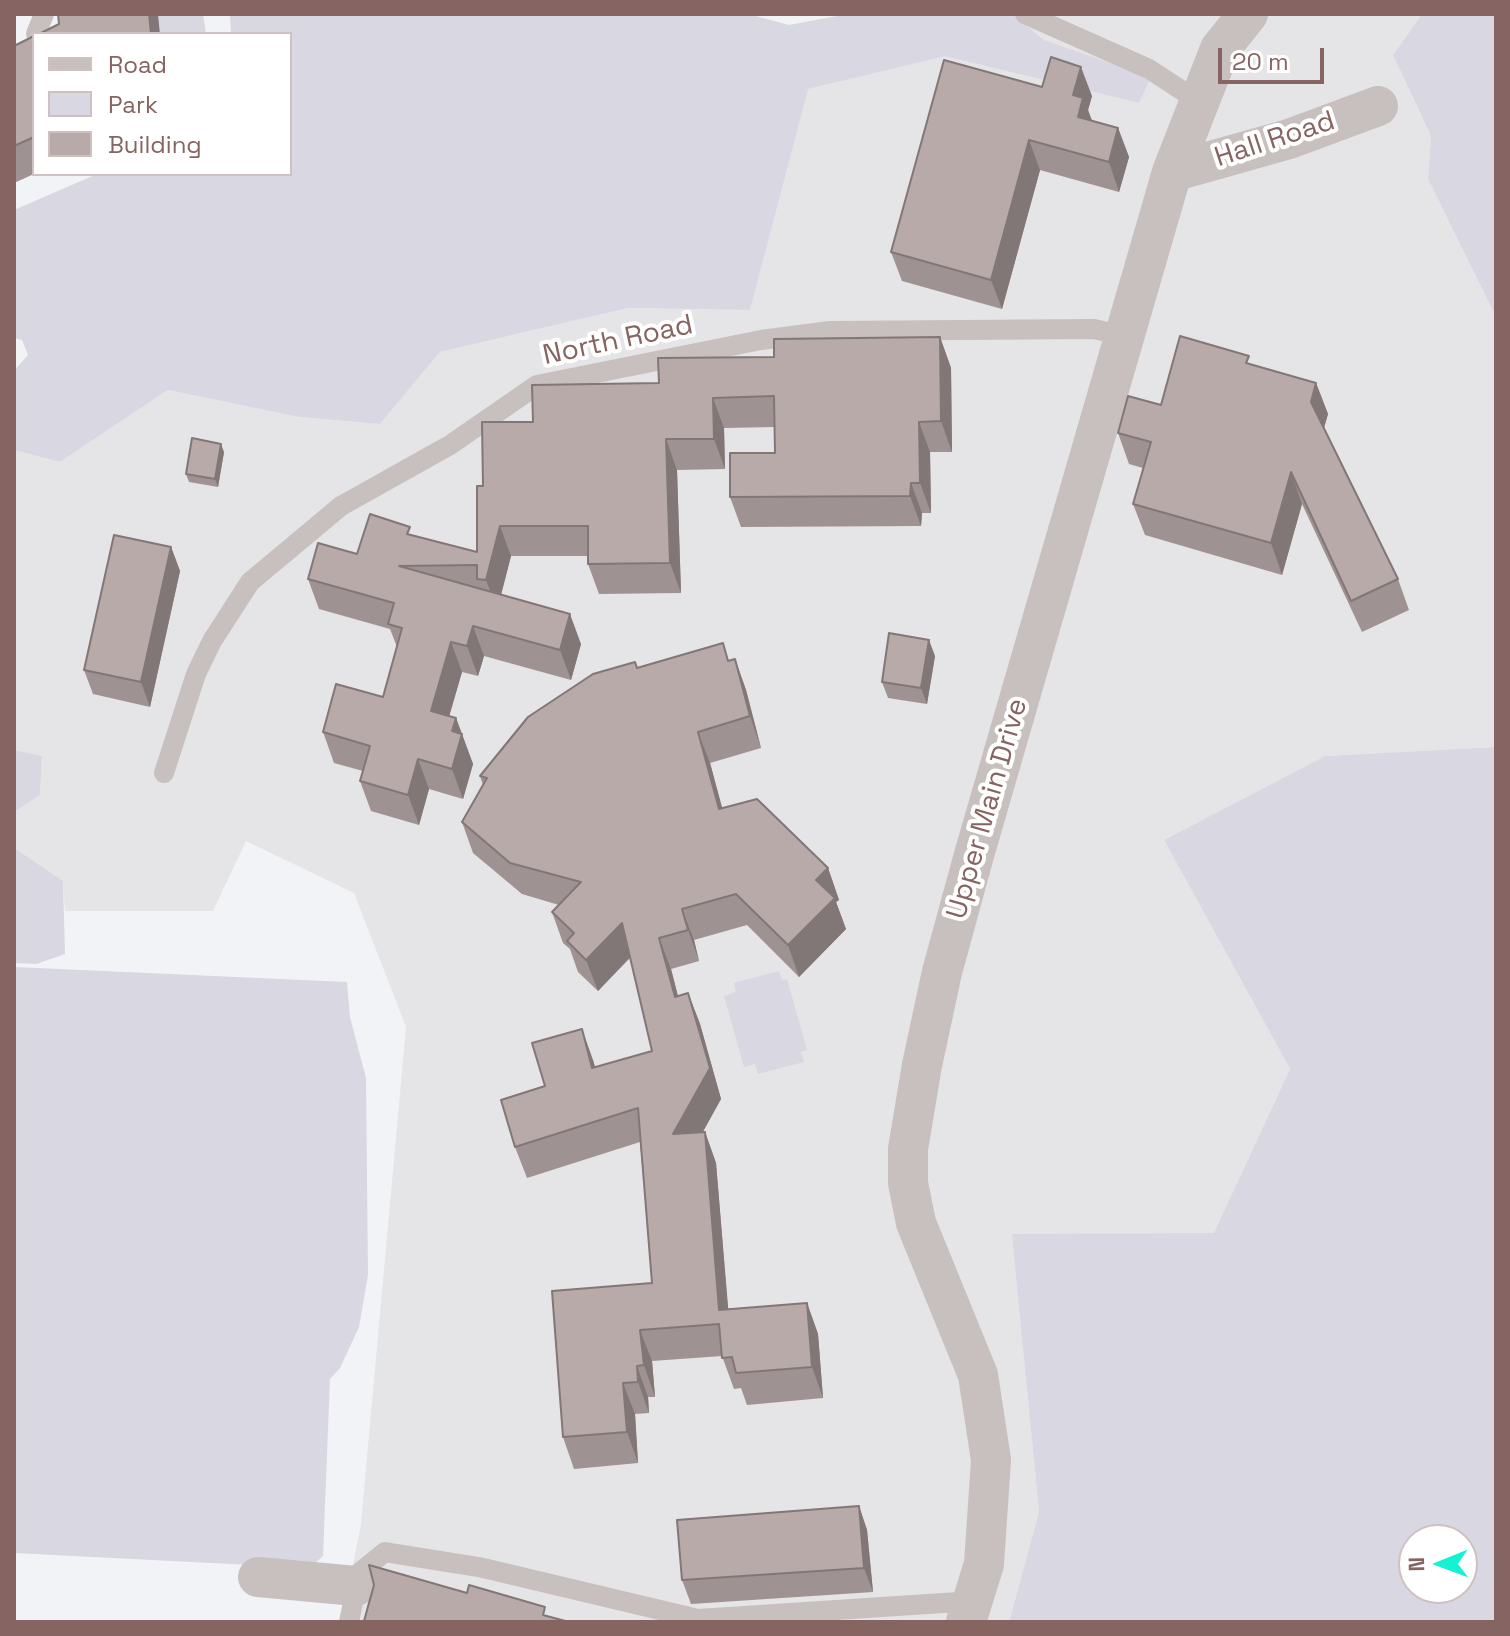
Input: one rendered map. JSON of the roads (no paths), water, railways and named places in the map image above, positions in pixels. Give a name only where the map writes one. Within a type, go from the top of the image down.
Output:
[{"type":"street","name":"Upper Main Drive","points":[[970,1611],[984,1564],[989,1523],[991,1460],[986,1415],[978,1375],[916,1223],[908,1183],[908,1149],[942,972],[1172,172],[1220,49],[1248,14]]},
{"type":"street","name":"Hall Road","points":[[1172,172],[1289,139],[1378,106]]},
{"type":"street","points":[[258,1577],[353,1604]]},
{"type":"lane","points":[[1025,14],[1149,69],[1198,101]]},
{"type":"lane","name":"North Road","points":[[164,773],[196,674],[212,641],[250,582],[341,506],[450,445],[537,385],[761,340],[830,331],[1094,329],[1124,336]]},
{"type":"lane","points":[[353,1604],[359,1573],[385,1552],[479,1567],[698,1619],[970,1611]]}]
